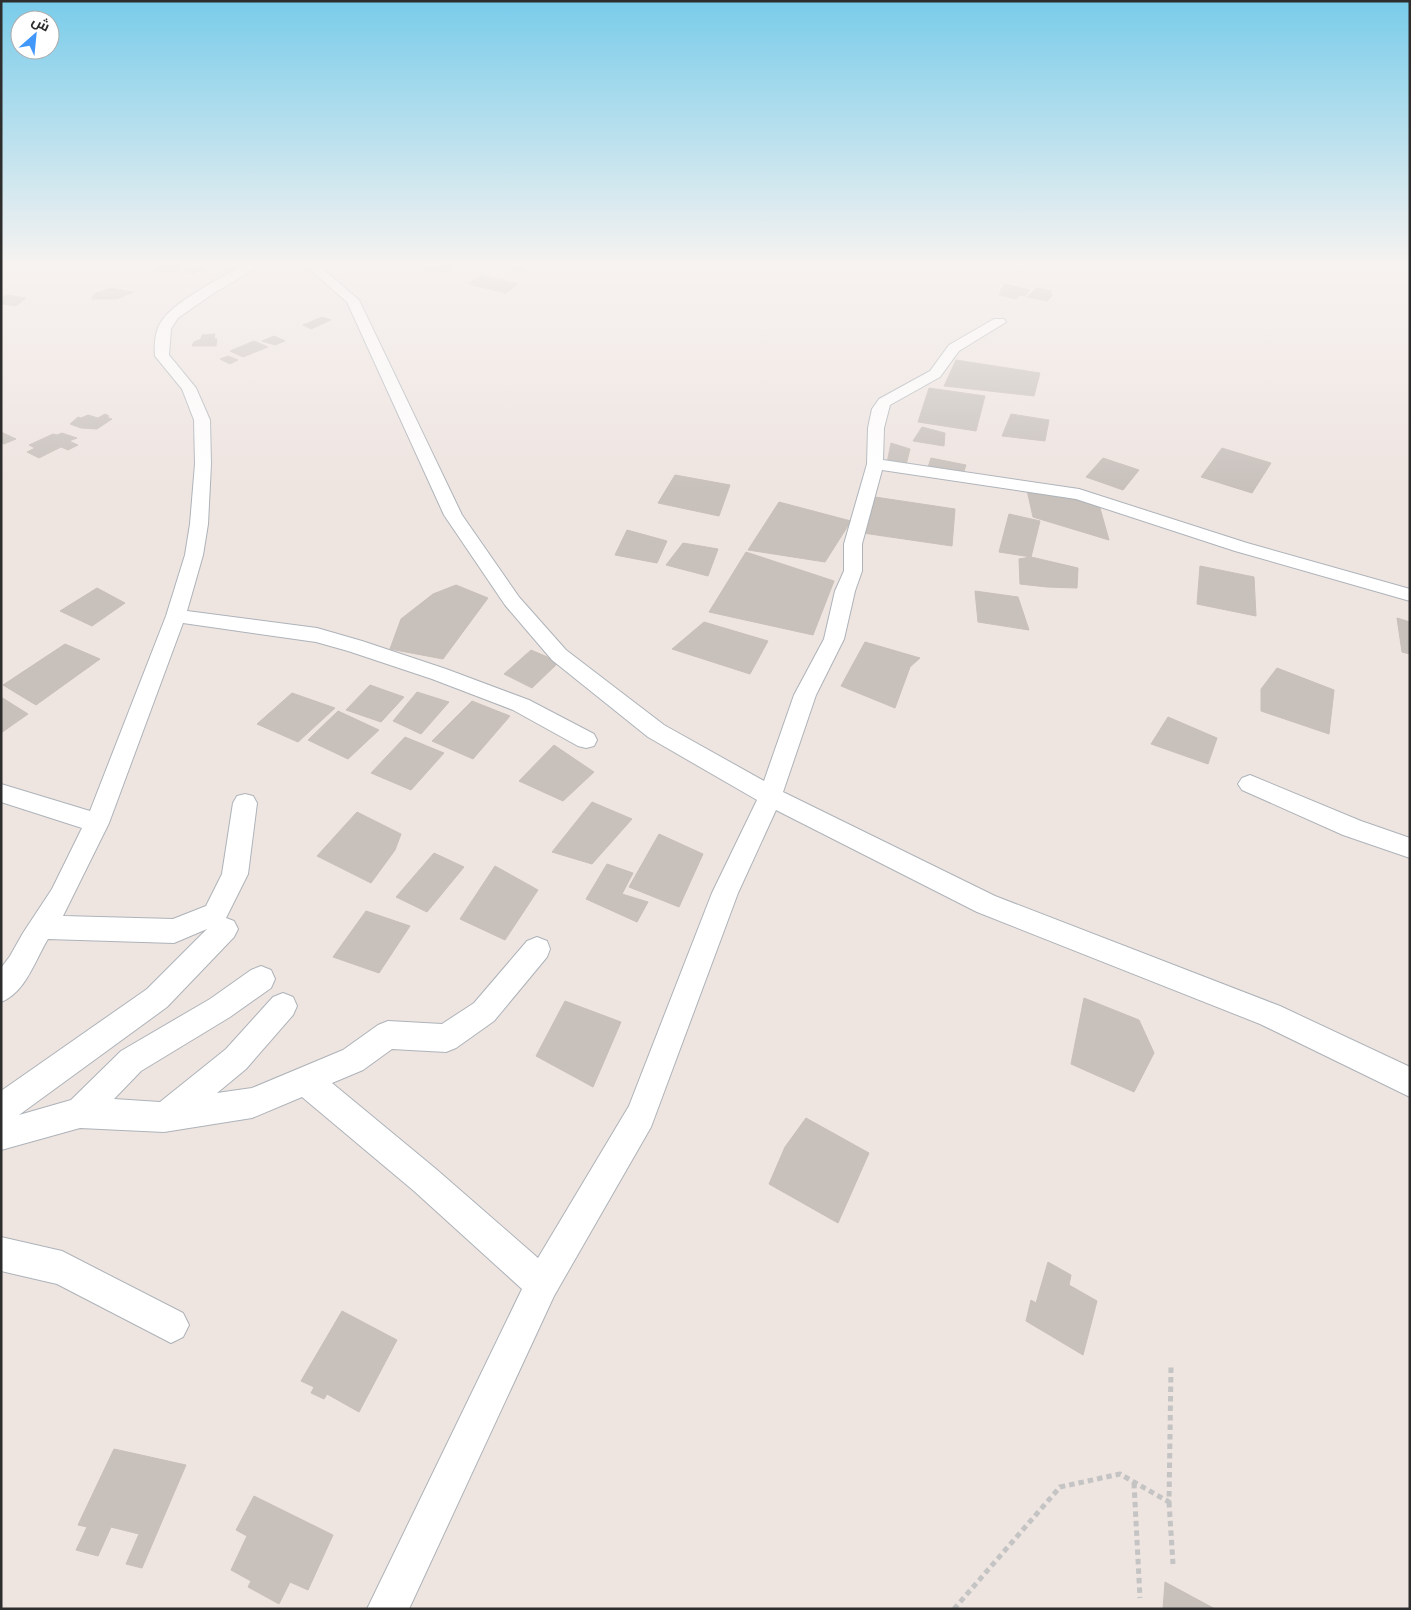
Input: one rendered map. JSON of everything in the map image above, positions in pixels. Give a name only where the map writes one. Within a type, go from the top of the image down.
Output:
[{"type":"street","points":[[1,989],[20,964],[61,897],[97,823],[176,616],[194,555],[199,524],[204,436],[202,420],[190,388],[162,356],[164,339]]},
{"type":"street","points":[[371,339],[453,515],[512,601],[559,655],[656,731],[770,796],[986,904],[1270,1015],[1410,1082]]},
{"type":"street","points":[[388,1609],[542,1284],[640,1116],[726,893],[770,796],[805,695],[834,639],[845,591],[852,571],[853,544],[875,464],[876,428],[880,409],[884,402],[935,374],[954,348],[969,339]]},
{"type":"street","points":[[875,464],[1080,494],[1241,547],[1410,595]]},
{"type":"street","points":[[176,616],[317,635],[355,646],[439,674],[521,705],[586,740]]},
{"type":"street","points":[[1250,784],[1352,828],[1410,848]]},
{"type":"street","points":[[1,793],[97,823]]},
{"type":"street","points":[[41,927],[174,931],[215,914],[235,874],[245,803]]},
{"type":"street","points":[[1,1109],[157,998],[225,928]]},
{"type":"street","points":[[1,1135],[80,1113],[164,1117],[252,1103],[353,1060],[388,1035],[446,1038],[484,1012],[537,949]]},
{"type":"street","points":[[80,1113],[131,1061],[220,1008],[261,979]]},
{"type":"street","points":[[164,1117],[236,1059],[283,1006]]},
{"type":"street","points":[[306,1080],[425,1180],[542,1284]]},
{"type":"street","points":[[1,1254],[62,1268],[171,1325]]},
{"type":"path","points":[[1171,1367],[1169,1502],[1173,1564]]},
{"type":"path","points":[[954,1609],[1060,1487],[1120,1474],[1169,1502]]},
{"type":"path","points":[[1134,1482],[1140,1598]]},
{"type":"building","points":[[201,339],[217,339],[216,346],[192,346],[194,342]]},
{"type":"building","points":[[281,339],[285,341],[275,345],[262,341]]},
{"type":"building","points":[[254,341],[268,347],[243,357],[230,351]]},
{"type":"building","points":[[228,356],[238,360],[230,364],[220,359]]},
{"type":"building","points":[[956,360],[1040,373],[1034,396],[944,386]]},
{"type":"building","points":[[929,388],[985,396],[976,431],[918,422]]},
{"type":"building","points":[[105,414],[109,416],[106,417],[112,419],[97,429],[81,428],[70,424],[78,417],[81,418],[88,415],[98,418]]},
{"type":"building","points":[[1011,414],[1049,420],[1045,441],[1002,436]]},
{"type":"building","points":[[922,427],[945,433],[944,446],[913,441]]},
{"type":"building","points":[[1,432],[16,439],[4,444],[1,443]]},
{"type":"building","points":[[62,433],[77,438],[69,441],[78,445],[68,450],[61,447],[39,458],[27,452],[35,448],[29,445],[53,434]]},
{"type":"building","points":[[891,443],[910,449],[906,465],[887,463]]},
{"type":"building","points":[[1222,448],[1271,463],[1252,493],[1201,477]]},
{"type":"building","points":[[931,458],[966,465],[963,474],[928,467]]},
{"type":"building","points":[[1103,458],[1139,470],[1123,490],[1086,477]]},
{"type":"building","points":[[675,475],[730,485],[719,516],[658,503]]},
{"type":"building","points":[[1027,490],[1098,501],[1109,540],[1033,517]]},
{"type":"building","points":[[875,497],[955,509],[952,546],[863,533]]},
{"type":"building","points":[[779,502],[851,521],[825,562],[748,550]]},
{"type":"building","points":[[1009,514],[1040,521],[1031,557],[999,552]]},
{"type":"building","points":[[627,530],[667,541],[657,563],[615,555]]},
{"type":"building","points":[[683,543],[718,549],[708,576],[666,565]]},
{"type":"building","points":[[746,552],[834,581],[813,635],[709,612]]},
{"type":"building","points":[[1031,557],[1078,568],[1077,588],[1020,584],[1019,559]]},
{"type":"building","points":[[1200,566],[1254,577],[1256,616],[1197,604]]},
{"type":"building","points":[[456,585],[488,598],[443,659],[390,649],[401,619],[433,594]]},
{"type":"building","points":[[97,588],[125,603],[92,626],[60,611]]},
{"type":"building","points":[[975,591],[1018,597],[1029,630],[978,622]]},
{"type":"building","points":[[1397,618],[1410,622],[1410,654],[1402,652]]},
{"type":"building","points":[[704,622],[768,641],[750,674],[672,649]]},
{"type":"building","points":[[865,642],[920,658],[910,667],[895,708],[841,686]]},
{"type":"building","points":[[65,644],[100,659],[36,705],[3,685]]},
{"type":"building","points":[[531,650],[559,662],[532,688],[504,674]]},
{"type":"building","points":[[1277,668],[1334,690],[1329,734],[1261,711],[1261,689]]},
{"type":"building","points":[[370,685],[404,697],[381,722],[346,710]]},
{"type":"building","points":[[417,692],[449,702],[421,734],[393,721]]},
{"type":"building","points":[[292,693],[335,708],[298,742],[257,724]]},
{"type":"building","points":[[1,697],[28,714],[1,733]]},
{"type":"building","points":[[472,701],[510,716],[473,759],[432,741]]},
{"type":"building","points":[[338,711],[379,730],[348,759],[308,740]]},
{"type":"building","points":[[1168,717],[1217,738],[1208,764],[1151,744]]},
{"type":"building","points":[[405,737],[444,753],[411,790],[371,773]]},
{"type":"building","points":[[554,745],[594,772],[563,801],[519,781]]},
{"type":"building","points":[[592,802],[632,819],[592,864],[552,852]]},
{"type":"building","points":[[357,812],[401,834],[395,850],[371,883],[317,856]]},
{"type":"building","points":[[659,834],[703,854],[679,907],[629,887]]},
{"type":"building","points":[[434,853],[464,867],[427,912],[396,897]]},
{"type":"building","points":[[607,864],[633,873],[622,894],[648,902],[637,922],[586,899]]},
{"type":"building","points":[[495,866],[538,890],[505,940],[460,919]]},
{"type":"building","points":[[366,911],[410,926],[379,973],[333,957]]},
{"type":"building","points":[[1084,998],[1139,1020],[1154,1053],[1134,1092],[1071,1064]]},
{"type":"building","points":[[565,1001],[621,1022],[593,1087],[536,1056]]},
{"type":"building","points":[[806,1118],[869,1153],[838,1223],[769,1184],[785,1147]]},
{"type":"building","points":[[1048,1262],[1071,1275],[1069,1285],[1097,1301],[1083,1355],[1026,1321],[1031,1300],[1036,1303]]},
{"type":"building","points":[[342,1311],[397,1340],[359,1412],[327,1394],[324,1399],[311,1393],[314,1387],[301,1381]]},
{"type":"building","points":[[114,1449],[186,1465],[142,1568],[126,1564],[139,1534],[111,1527],[98,1556],[76,1550],[87,1527],[78,1525]]},
{"type":"building","points":[[254,1496],[333,1535],[308,1590],[290,1582],[279,1604],[248,1587],[251,1581],[231,1570],[247,1536],[236,1530]]},
{"type":"building","points":[[1165,1582],[1215,1609],[1163,1609]]}]
